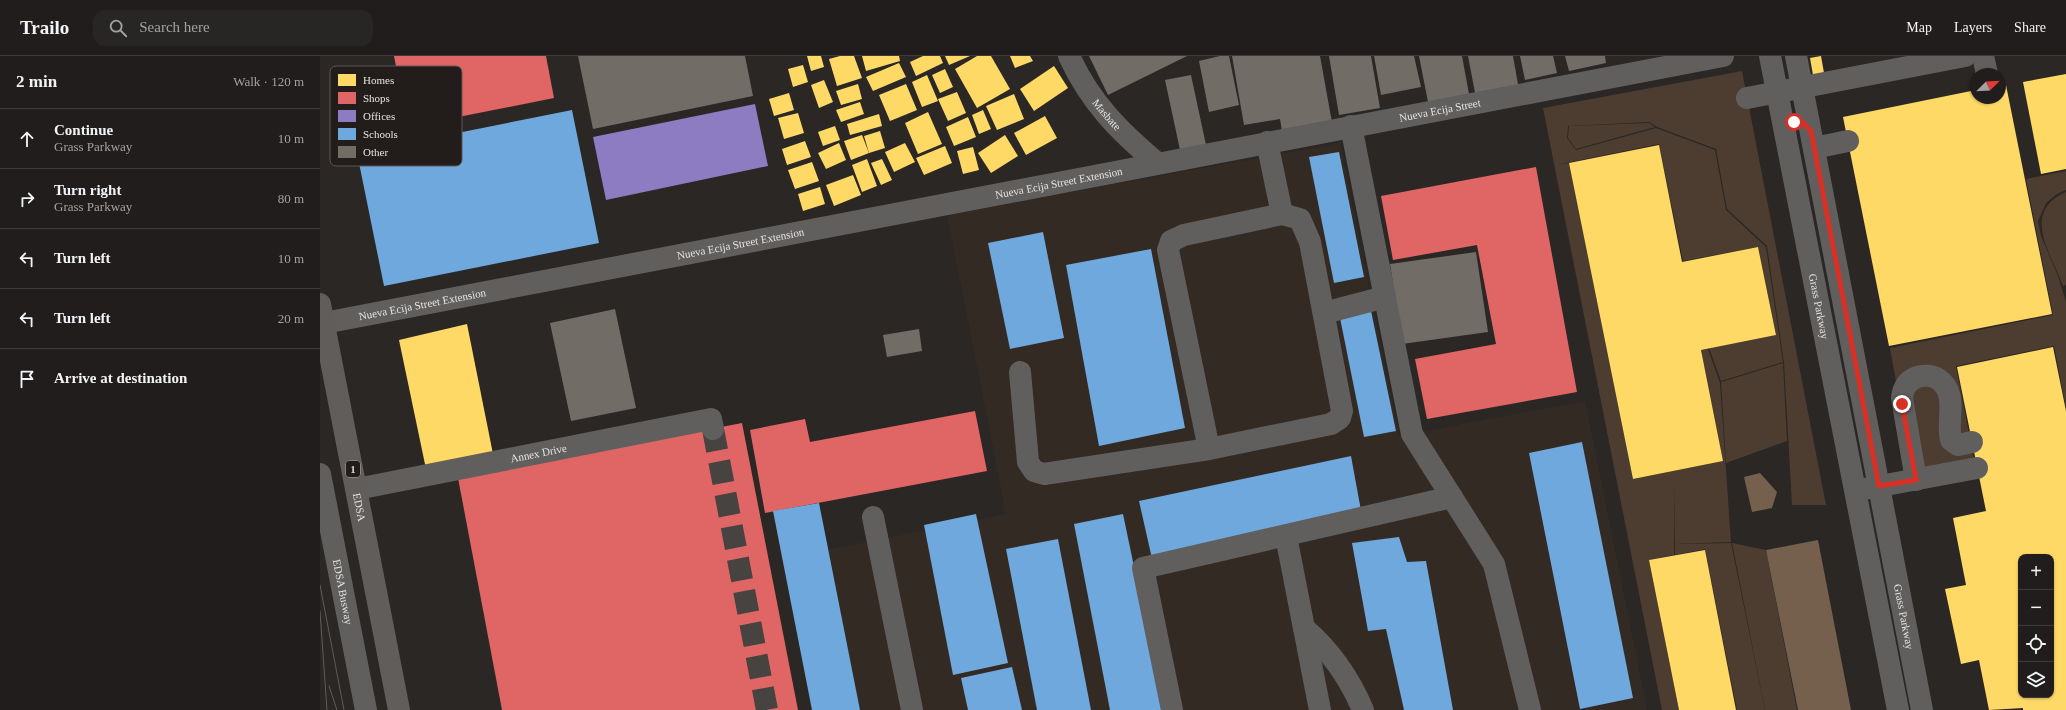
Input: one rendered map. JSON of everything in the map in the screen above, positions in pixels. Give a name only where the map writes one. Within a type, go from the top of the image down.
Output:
[{"type":"highway","name":"EDSA","points":[[322,313],[399,710]]},
{"type":"highway","points":[[320,352],[389,710]]},
{"type":"street","name":"Masbate","points":[[1069,56],[1089,94],[1108,119],[1157,163]]},
{"type":"street","name":"Nueva Ecija Street","points":[[1157,163],[1723,56]]},
{"type":"street","name":"Grass Parkway","points":[[1770,56],[1898,710]]},
{"type":"street","name":"Grass Parkway","points":[[1796,56],[1922,710]]},
{"type":"street","points":[[1747,98],[1965,56]]},
{"type":"street","points":[[1983,56],[1985,68]]},
{"type":"street","points":[[1785,134],[1788,126],[1794,122],[1802,122],[1812,140],[1848,141]]},
{"type":"street","points":[[1351,126],[1412,434],[1494,564],[1530,710]]},
{"type":"street","points":[[1267,142],[1282,214]]},
{"type":"street","name":"Nueva Ecija Street Extension","points":[[322,313],[1157,163]]},
{"type":"street","points":[[1020,372],[1028,462],[1034,471],[1044,474],[1209,449],[1331,424],[1340,418],[1342,411],[1310,242],[1300,219],[1282,214],[1184,235],[1171,241],[1168,250],[1209,449]]},
{"type":"street","points":[[1324,313],[1385,297]]},
{"type":"street","points":[[1916,480],[1902,398],[1904,388],[1912,379],[1920,376],[1930,376],[1943,383],[1949,394],[1951,406],[1949,433],[1951,440],[1958,445],[1972,442]]},
{"type":"street","name":"Annex Drive","points":[[357,489],[711,419],[713,429]]},
{"type":"street","points":[[1855,491],[1977,468]]},
{"type":"street","name":"EDSA Busway","points":[[320,474],[366,710]]},
{"type":"street","points":[[1172,710],[1144,568],[1452,497]]},
{"type":"street","points":[[873,517],[912,710]]},
{"type":"street","points":[[1286,536],[1320,710]]},
{"type":"street","points":[[1304,628],[1332,656],[1354,689],[1362,710]]},
{"type":"street","points":[[1885,643],[1908,638]]},
{"type":"shaded area","points":[[1742,71],[1826,505],[1792,505],[1784,363],[1767,246],[1727,209],[1716,149],[1657,127],[1649,122],[1568,126],[1567,138],[1576,150],[1656,128],[1715,150],[1726,210],[1766,247],[1783,362],[1721,381],[1709,348],[1776,335],[1758,247],[1683,261],[1659,144],[1556,165],[1569,163],[1633,479],[1723,461],[1701,350],[1708,349],[1720,383],[1731,542],[1675,544],[1675,487],[1674,555],[1649,560],[1679,710],[1662,710],[1543,108]]},
{"type":"shaded area","points":[[1649,123],[1655,127],[1576,149],[1568,138],[1569,126]]},
{"type":"shaded area","points":[[1340,143],[1399,436],[1585,401],[1647,710],[817,710],[787,558],[1006,514],[947,215]]},
{"type":"shaded area","points":[[2066,171],[2066,190],[2057,194],[2046,203],[2038,221],[2041,236],[2058,276],[2066,302],[2066,407],[2054,346],[1956,366],[1970,439],[1957,441],[1943,378],[1898,393],[1890,348],[2053,315],[2026,179]]},
{"type":"shaded area","points":[[2066,192],[2066,285],[2063,286],[2047,247],[2043,234],[2042,222],[2044,210],[2052,200]]},
{"type":"shaded area","points":[[1783,363],[1787,441],[1726,463],[1721,382]]},
{"type":"shaded area","points":[[1936,382],[1946,420],[1971,445],[1975,466],[1917,477],[1908,390]]},
{"type":"shaded area","points":[[1760,473],[1777,492],[1772,508],[1752,512],[1744,477]]},
{"type":"shaded area","points":[[1818,540],[1851,710],[1798,710],[1766,550]]},
{"type":"shaded area","points":[[1731,543],[1765,710],[1737,710],[1705,549],[1675,555],[1675,544]]},
{"type":"shaded area","points":[[1732,543],[1766,550],[1797,710],[1765,710]]},
{"type":"building: Homes","points":[[807,56],[821,56],[824,67],[811,71]]},
{"type":"building: Homes","points":[[840,56],[854,56],[862,78],[837,86],[829,59]]},
{"type":"building: Homes","points":[[862,56],[899,56],[900,61],[866,71]]},
{"type":"building: Homes","points":[[923,56],[940,56],[943,63],[916,76],[910,62]]},
{"type":"building: Homes","points":[[945,56],[970,56],[949,65]]},
{"type":"building: Homes","points":[[977,56],[991,56],[1010,89],[977,108],[955,69]]},
{"type":"building: Homes","points":[[1010,56],[1030,56],[1033,61],[1015,68]]},
{"type":"building: Homes","points":[[1821,56],[1824,73],[1813,75],[1810,58]]},
{"type":"building: Homes","points":[[899,63],[906,77],[873,91],[866,77]]},
{"type":"building: Homes","points":[[803,65],[808,82],[793,87],[788,69]]},
{"type":"building: Homes","points":[[1054,66],[1068,88],[1034,111],[1020,89]]},
{"type":"building: Homes","points":[[945,69],[953,87],[940,93],[932,75]]},
{"type":"building: Homes","points":[[2066,74],[2066,169],[2041,174],[2023,82]]},
{"type":"building: Homes","points":[[927,75],[938,101],[922,107],[912,82]]},
{"type":"building: Homes","points":[[824,80],[833,102],[819,108],[811,85]]},
{"type":"building: Homes","points":[[858,84],[862,99],[841,105],[836,91]]},
{"type":"building: Homes","points":[[906,84],[917,110],[890,121],[879,95]]},
{"type":"building: Homes","points":[[2006,85],[2052,314],[1889,346],[1843,117],[1970,91],[1970,104],[2006,104]]},
{"type":"building: Homes","points":[[957,92],[966,113],[948,121],[938,99]]},
{"type":"building: Homes","points":[[789,93],[794,110],[774,116],[769,99]]},
{"type":"building: Homes","points":[[1014,94],[1024,119],[997,130],[986,106]]},
{"type":"building: Homes","points":[[860,102],[864,114],[841,122],[836,110]]},
{"type":"building: Homes","points":[[983,110],[991,129],[979,134],[972,115]]},
{"type":"building: Homes","points":[[928,112],[942,144],[918,154],[905,123]]},
{"type":"building: Homes","points":[[798,113],[804,133],[784,139],[778,118]]},
{"type":"building: Homes","points":[[879,114],[882,126],[850,135],[847,124]]},
{"type":"building: Homes","points":[[1045,116],[1057,138],[1026,155],[1014,133]]},
{"type":"building: Homes","points":[[968,117],[976,137],[954,146],[946,127]]},
{"type":"building: Homes","points":[[835,126],[840,140],[823,146],[818,132]]},
{"type":"building: Homes","points":[[880,131],[885,148],[869,153],[864,136]]},
{"type":"building: Homes","points":[[862,135],[869,153],[851,160],[844,141]]},
{"type":"building: Homes","points":[[1005,135],[1018,156],[991,173],[978,153]]},
{"type":"building: Homes","points":[[805,141],[811,157],[787,165],[782,149]]},
{"type":"building: Homes","points":[[839,143],[846,160],[826,169],[818,153]]},
{"type":"building: Homes","points":[[905,143],[915,162],[894,172],[885,152]]},
{"type":"building: Homes","points":[[1659,145],[1682,262],[1758,247],[1776,335],[1701,350],[1723,461],[1633,479],[1569,163]]},
{"type":"building: Homes","points":[[945,146],[952,163],[924,175],[916,158]]},
{"type":"building: Homes","points":[[973,147],[979,170],[963,174],[957,151]]},
{"type":"building: Homes","points":[[867,159],[877,186],[862,192],[852,165]]},
{"type":"building: Homes","points":[[882,159],[892,180],[881,185],[871,163]]},
{"type":"building: Homes","points":[[812,162],[819,181],[795,189],[788,170]]},
{"type":"building: Homes","points":[[853,175],[861,195],[834,206],[826,185]]},
{"type":"building: Homes","points":[[820,187],[825,204],[803,211],[798,194]]},
{"type":"building: Homes","points":[[467,324],[493,454],[426,469],[399,340]]},
{"type":"building: Homes","points":[[2053,347],[2066,411],[2066,710],[2023,710],[2023,708],[1989,710],[1979,660],[1961,664],[1945,589],[1966,585],[1953,518],[1986,511],[1957,367]]},
{"type":"building: Homes","points":[[1705,550],[1736,710],[1679,710],[1649,560]]},
{"type":"building: Shops","points":[[394,56],[546,56],[554,98],[462,116],[462,66],[396,66]]},
{"type":"building: Shops","points":[[1536,167],[1577,392],[1427,419],[1415,359],[1496,344],[1477,245],[1393,260],[1381,196]]},
{"type":"building: Shops","points":[[975,411],[987,471],[765,513],[750,430],[805,419],[810,442]]},
{"type":"building: Shops","points":[[742,423],[798,710],[502,710],[458,478]]},
{"type":"building: Offices","points":[[755,104],[768,166],[606,200],[593,137]]},
{"type":"building: Schools","points":[[572,110],[599,243],[384,286],[360,166],[462,166],[462,132]]},
{"type":"building: Schools","points":[[1339,152],[1364,277],[1334,283],[1309,157]]},
{"type":"building: Schools","points":[[1043,232],[1064,338],[1010,349],[988,243]]},
{"type":"building: Schools","points":[[1151,249],[1185,428],[1099,446],[1066,265]]},
{"type":"building: Schools","points":[[1370,306],[1396,431],[1364,437],[1339,313]]},
{"type":"building: Schools","points":[[1582,442],[1633,698],[1580,709],[1529,453]]},
{"type":"building: Schools","points":[[1351,456],[1362,516],[1153,563],[1139,501]]},
{"type":"building: Schools","points":[[819,503],[860,710],[812,710],[773,511]]},
{"type":"building: Schools","points":[[976,514],[1008,663],[953,675],[924,525]]},
{"type":"building: Schools","points":[[1123,514],[1164,710],[1110,710],[1074,524]]},
{"type":"building: Schools","points":[[1399,537],[1407,562],[1426,561],[1453,710],[1404,710],[1386,629],[1368,631],[1352,543]]},
{"type":"building: Schools","points":[[1058,539],[1091,710],[1037,710],[1006,549]]},
{"type":"building: Schools","points":[[1012,667],[1022,710],[968,710],[961,678]]},
{"type":"building: Other","points":[[578,56],[745,56],[753,96],[593,129]]},
{"type":"building: Other","points":[[1089,56],[1187,56],[1108,95]]},
{"type":"building: Other","points":[[1220,56],[1229,56],[1239,105],[1209,112],[1199,61]]},
{"type":"building: Other","points":[[1232,56],[1320,56],[1333,128],[1283,137],[1280,119],[1244,125]]},
{"type":"building: Other","points":[[1329,56],[1371,56],[1380,108],[1339,115]]},
{"type":"building: Other","points":[[1374,56],[1414,56],[1421,87],[1381,95]]},
{"type":"building: Other","points":[[1419,56],[1462,56],[1469,94],[1428,102]]},
{"type":"building: Other","points":[[1468,56],[1513,56],[1519,90],[1476,98]]},
{"type":"building: Other","points":[[1520,56],[1553,56],[1557,73],[1525,80]]},
{"type":"building: Other","points":[[1565,56],[1605,56],[1606,63],[1569,71]]},
{"type":"building: Other","points":[[1191,75],[1206,145],[1180,150],[1165,80]]},
{"type":"building: Other","points":[[1476,252],[1488,332],[1402,344],[1390,264]]},
{"type":"building: Other","points":[[615,309],[636,408],[571,421],[550,323]]},
{"type":"building: Other","points":[[919,329],[922,351],[887,357],[883,335]]},
{"type":"tunnel","points":[[713,429],[767,710]]},
{"type":"tram line","points":[[320,585],[344,710]]},
{"type":"tram line","points":[[320,611],[327,710]]},
{"type":"tram line","points":[[329,686],[337,710]]},
{"type":"route","points":[[1794,122],[1802,122],[1811,131],[1879,486],[1916,480],[1902,404]]}]
